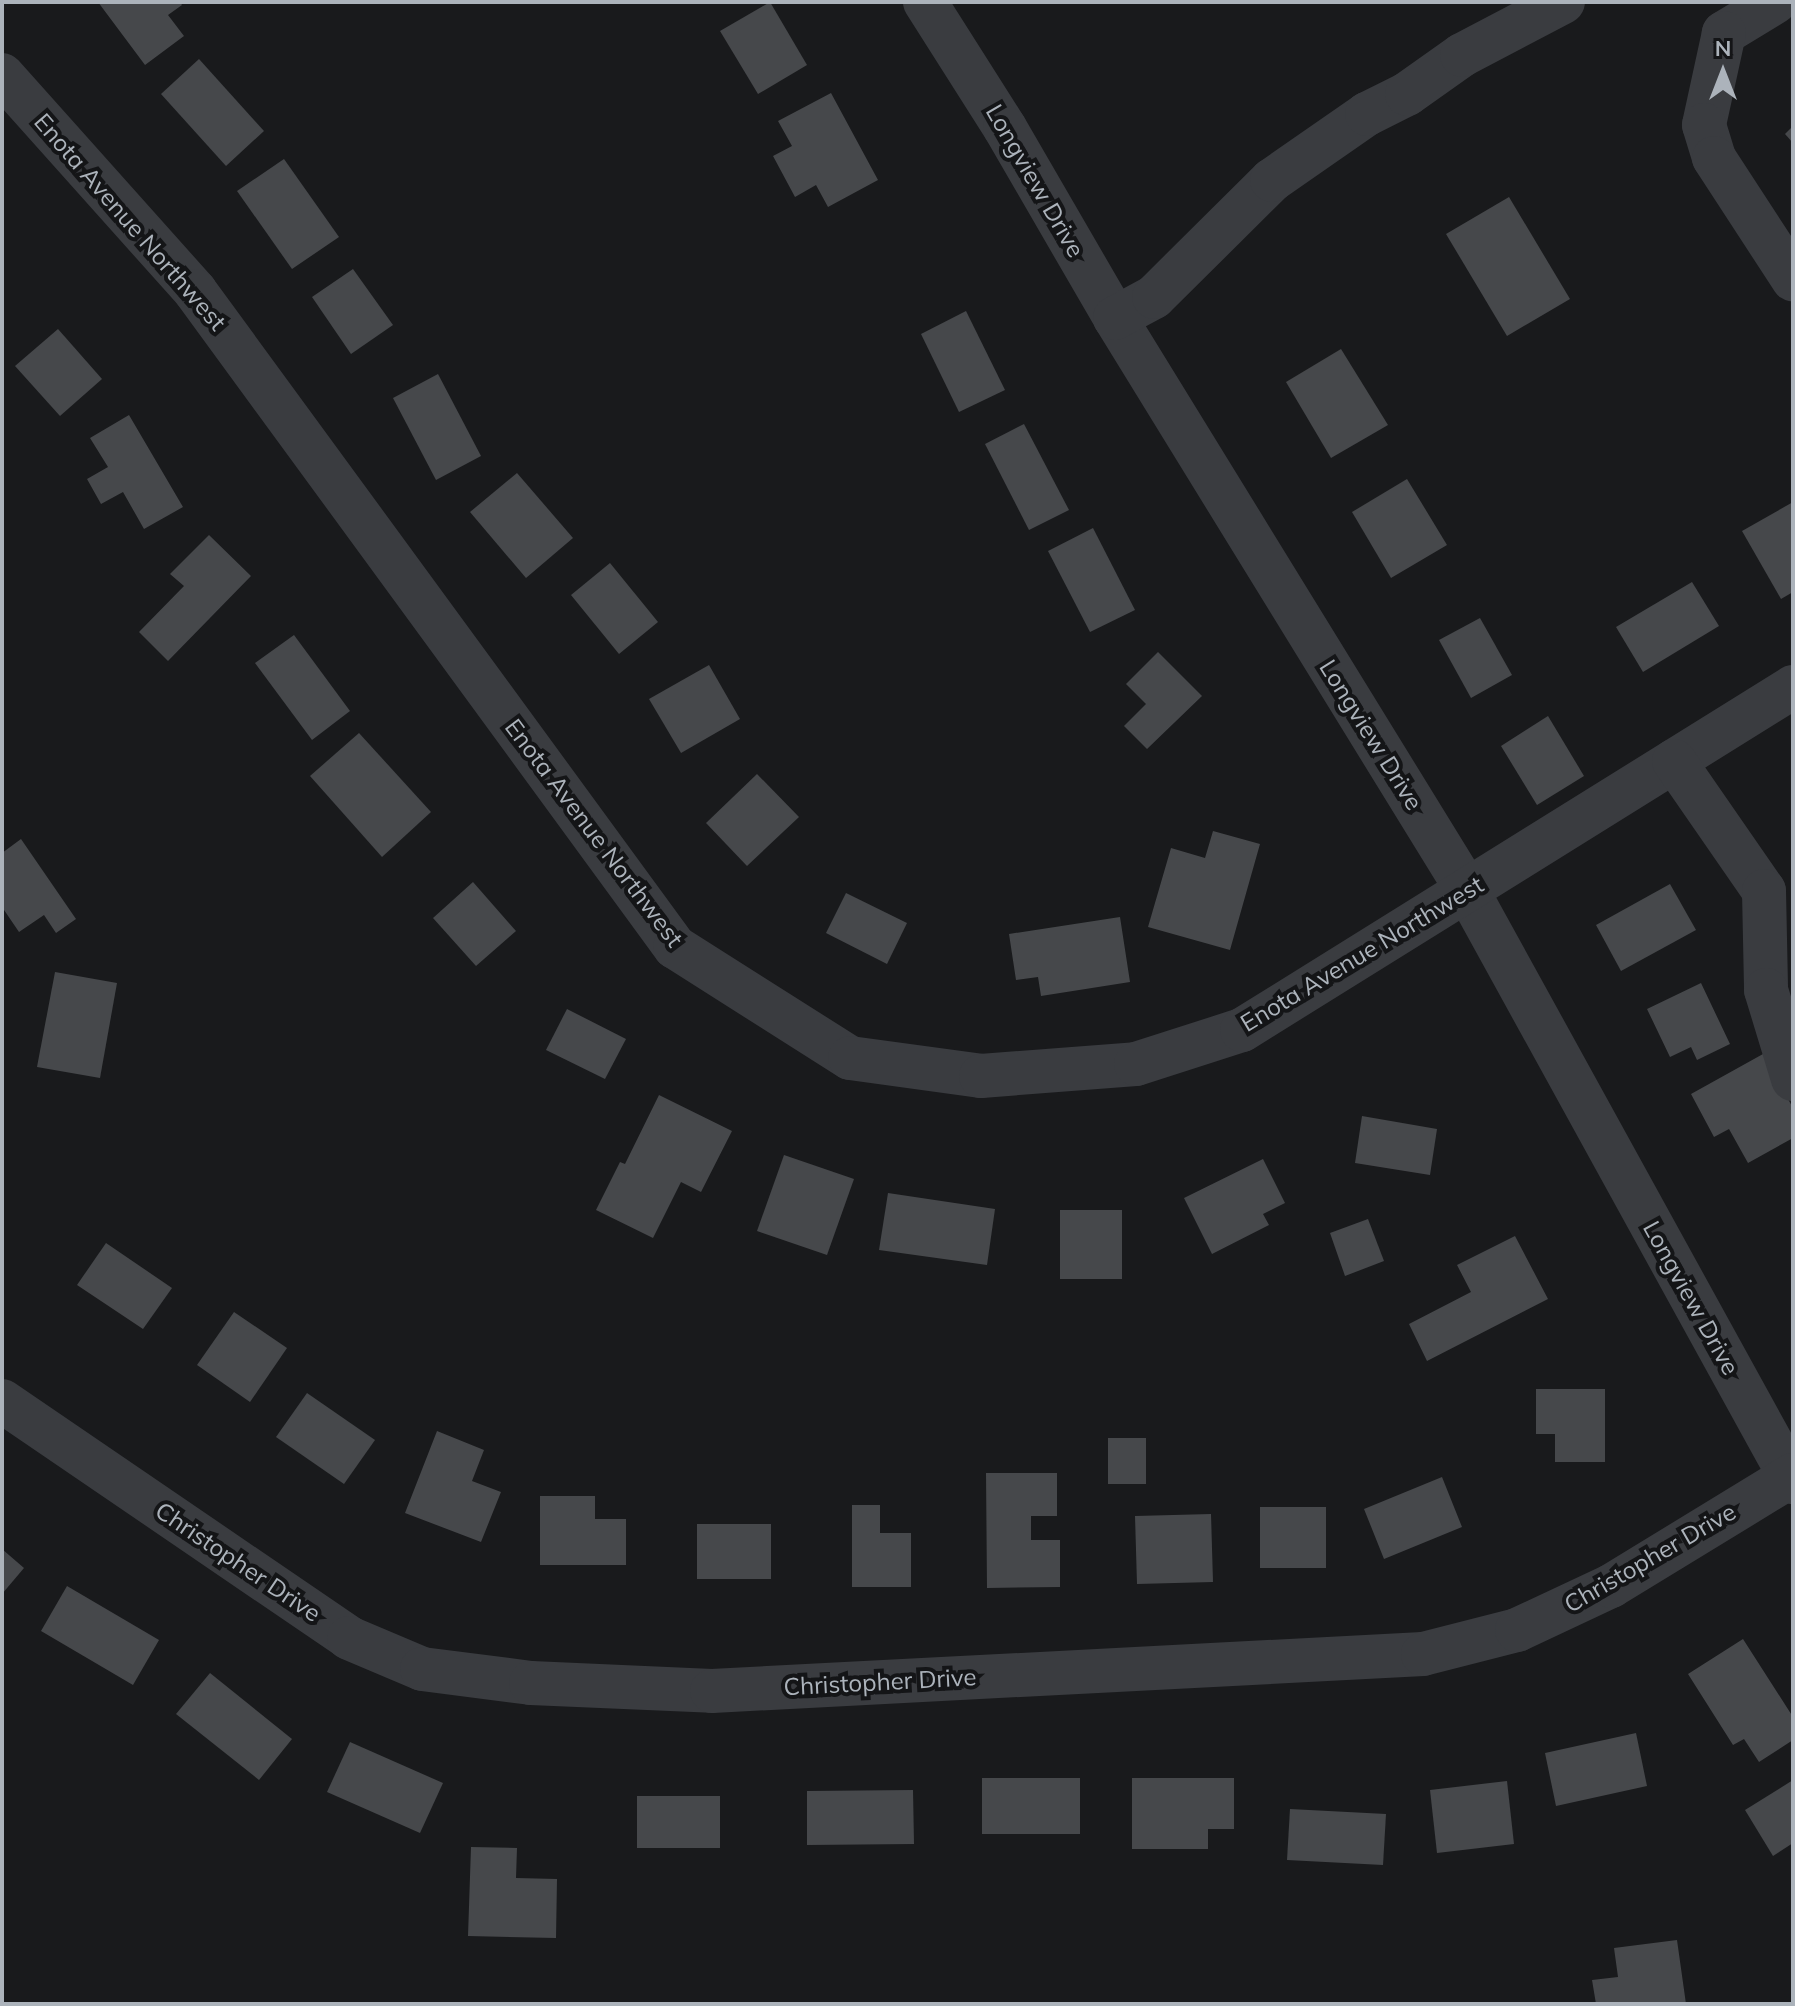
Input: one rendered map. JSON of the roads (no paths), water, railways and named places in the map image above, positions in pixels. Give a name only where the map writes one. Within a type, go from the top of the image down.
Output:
[{"type":"street","name":"Longview Drive","points":[[925,2],[1005,128],[1115,318],[1467,890],[1792,1478]]},
{"type":"street","points":[[1115,318],[1154,297],[1272,180],[1367,114],[1407,94],[1462,55],[1563,2]]},
{"type":"street","points":[[1775,2],[1724,33],[1704,125],[1714,158],[1793,279]]},
{"type":"street","name":"Enota Avenue Northwest","points":[[2,76],[195,291],[675,947],[850,1058],[981,1076],[1136,1064],[1242,1030],[1793,687]]},
{"type":"street","points":[[1674,761],[1764,891],[1766,990],[1793,1079]]},
{"type":"street","name":"Christopher Drive","points":[[2,1401],[349,1638],[422,1669],[531,1683],[712,1691],[1423,1654],[1517,1630],[1611,1586],[1792,1478]]}]
